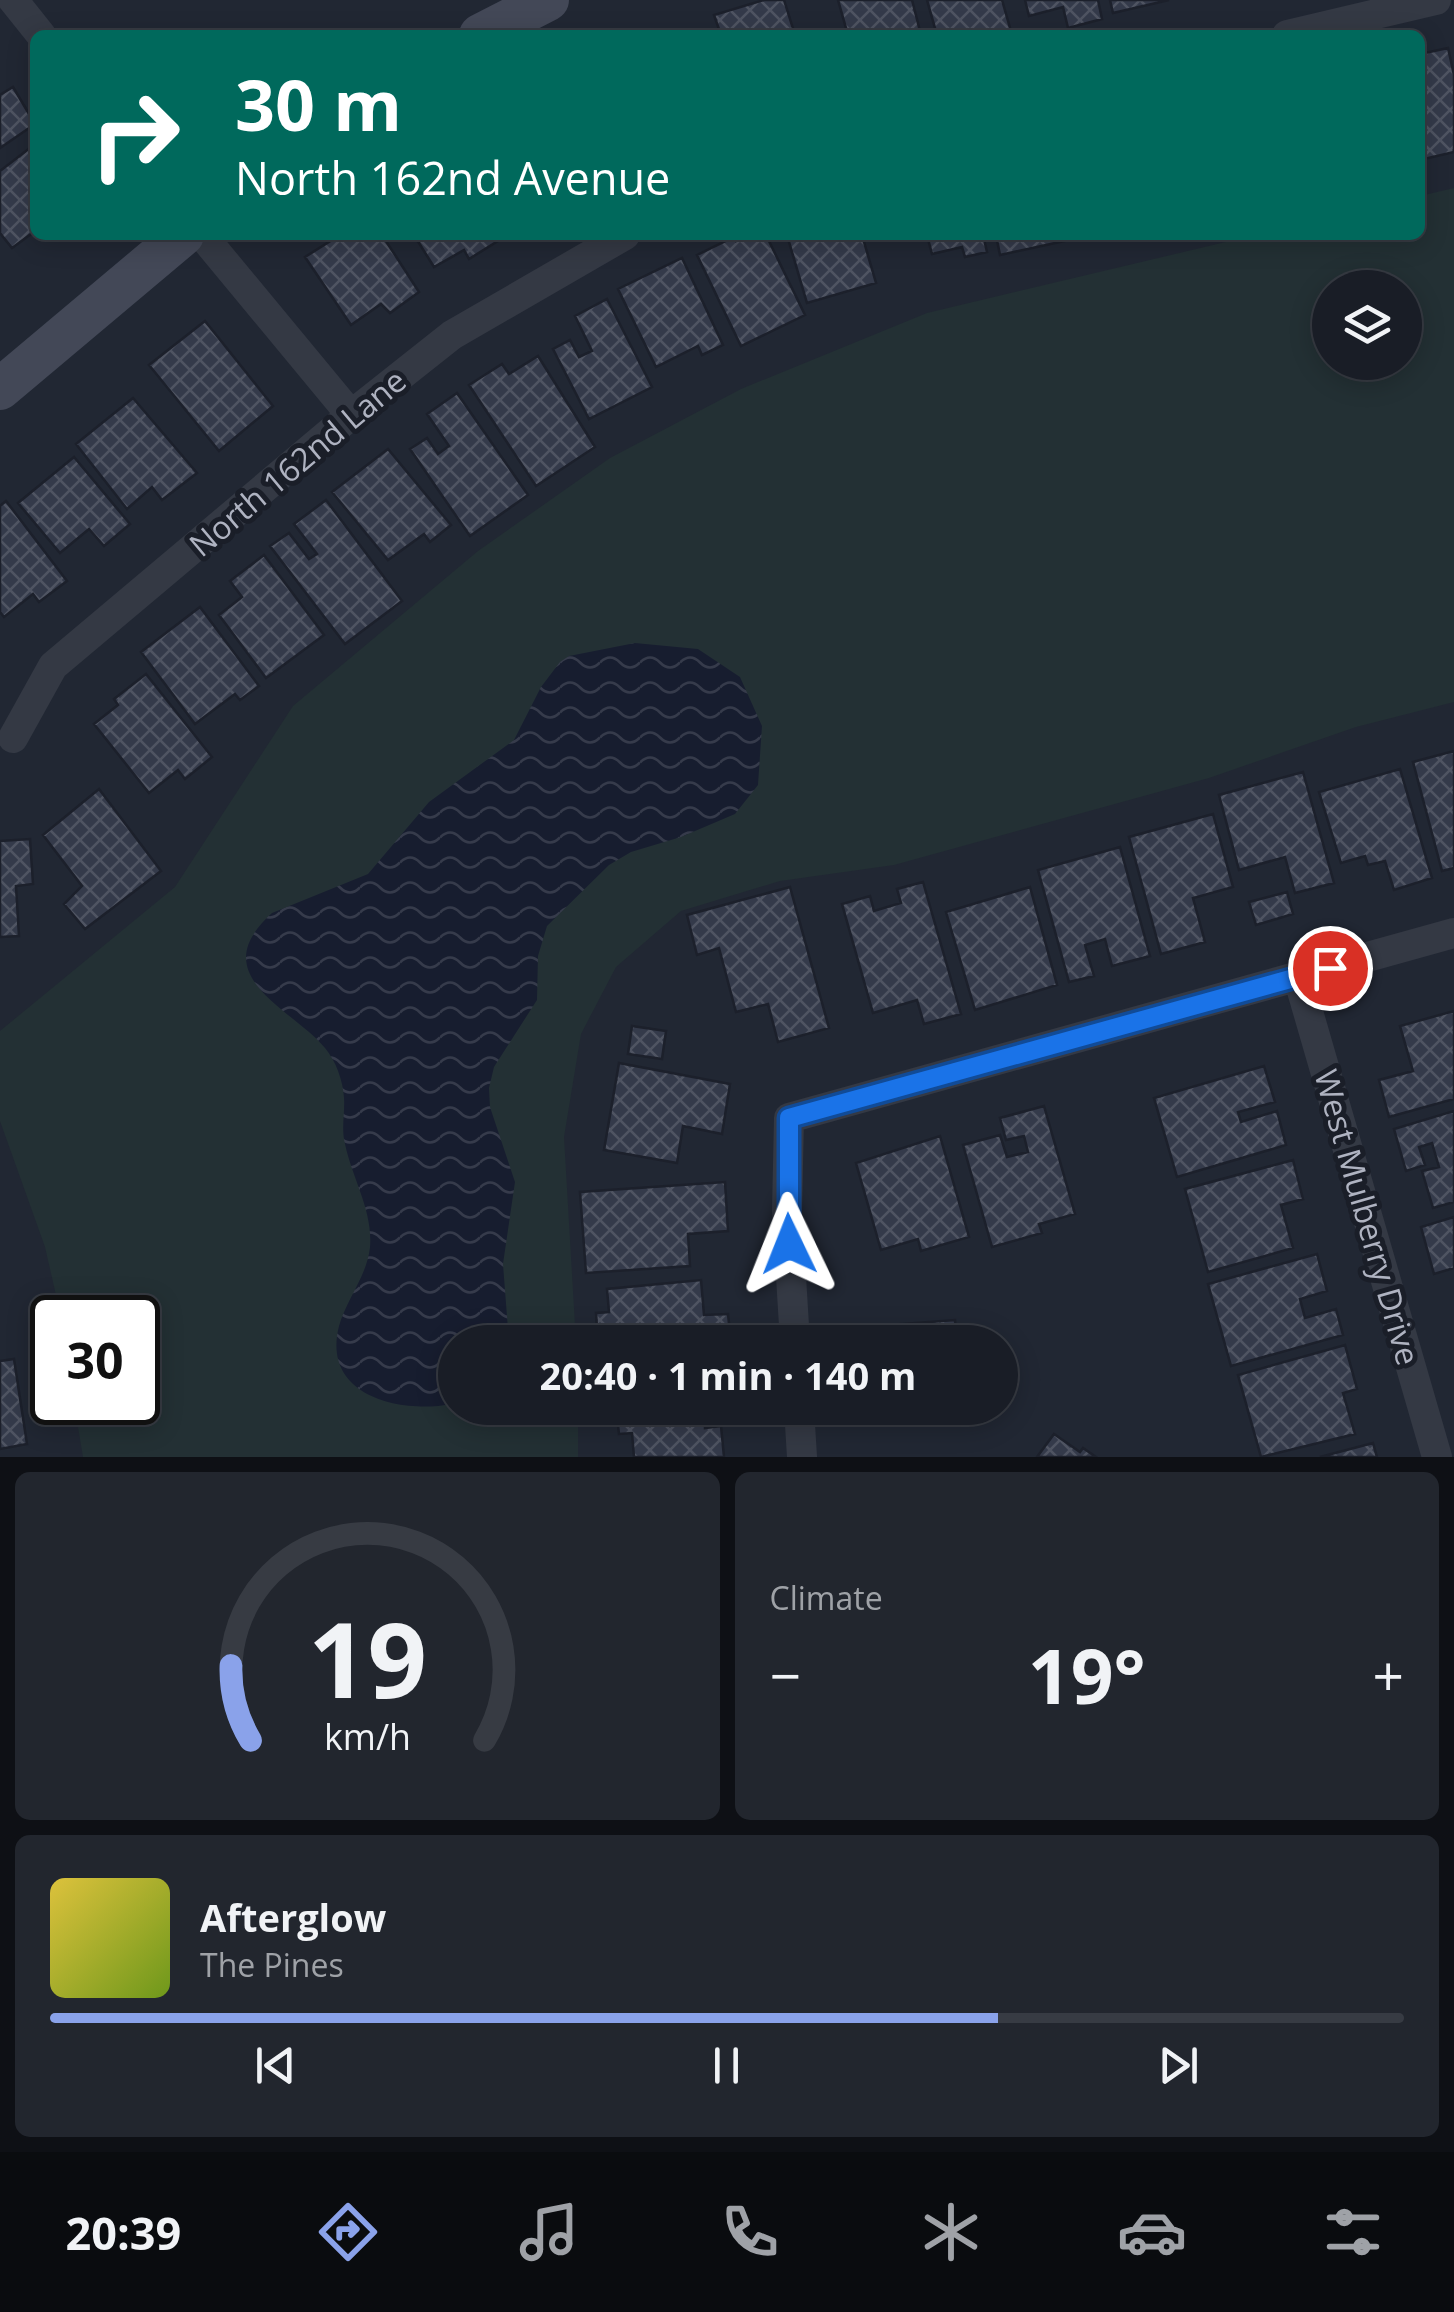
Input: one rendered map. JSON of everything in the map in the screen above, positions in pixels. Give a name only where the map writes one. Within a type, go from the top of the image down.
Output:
[{"type":"street","points":[[13,0],[37,30]]},
{"type":"street","points":[[490,30],[548,0]]},
{"type":"street","points":[[1308,30],[1436,0]]},
{"type":"street","points":[[0,389],[177,240]]},
{"type":"street","points":[[206,240],[351,415]]},
{"type":"street","name":"North 162nd Lane","points":[[14,738],[52,666],[351,415],[452,336],[616,240]]},
{"type":"street","points":[[794,1325],[787,1211],[789,1118],[1454,933]]},
{"type":"street","name":"West Mulberry Drive","points":[[1298,977],[1437,1457]]},
{"type":"street","points":[[800,1425],[802,1457]]},
{"type":"shaded area","points":[[1454,188],[1454,702],[1356,727],[1209,778],[894,865],[780,881],[681,911],[616,967],[581,1034],[564,1137],[575,1325],[438,1325],[438,1425],[578,1425],[578,1457],[83,1457],[78,1425],[160,1425],[160,1295],[56,1295],[45,1247],[0,1121],[0,1031],[175,887],[293,706],[478,551],[610,458],[741,389],[927,313],[1234,240],[1425,240],[1425,195]]},
{"type":"water","points":[[635,643],[698,649],[740,677],[762,726],[758,785],[735,814],[681,837],[631,852],[609,865],[547,926],[538,956],[537,1000],[494,1067],[489,1088],[490,1107],[515,1182],[503,1264],[508,1325],[438,1325],[438,1405],[389,1402],[353,1384],[342,1369],[337,1350],[339,1326],[365,1268],[370,1247],[365,1208],[344,1138],[340,1078],[325,1048],[260,989],[249,973],[246,955],[253,935],[272,913],[368,874],[429,802],[514,740],[541,687],[569,656]]},
{"type":"building","points":[[764,0],[784,0],[793,30],[719,30],[714,15]]},
{"type":"building","points":[[838,0],[912,0],[920,30],[847,30]]},
{"type":"building","points":[[927,0],[1002,0],[1011,30],[936,30]]},
{"type":"building","points":[[1025,0],[1098,0],[1102,19],[1068,28],[1063,7],[1029,16]]},
{"type":"building","points":[[1110,0],[1169,0],[1113,13]]},
{"type":"building","points":[[1448,48],[1454,75],[1454,152],[1425,159],[1425,53]]},
{"type":"building","points":[[13,87],[30,116],[30,127],[0,148],[0,95]]},
{"type":"building","points":[[30,148],[30,235],[12,248],[0,233],[0,171]]},
{"type":"building","points":[[332,240],[385,240],[419,292],[390,313],[381,304],[351,325],[305,257]]},
{"type":"building","points":[[417,240],[499,240],[469,259],[464,250],[434,267]]},
{"type":"building","points":[[728,240],[768,240],[805,315],[741,346],[697,255]]},
{"type":"building","points":[[788,240],[863,240],[876,283],[807,303]]},
{"type":"building","points":[[928,240],[984,240],[987,252],[965,257],[962,247],[932,254]]},
{"type":"building","points":[[997,240],[1069,240],[1000,255]]},
{"type":"building","points":[[682,258],[723,345],[702,355],[698,346],[656,367],[618,289]]},
{"type":"building","points":[[607,299],[652,387],[589,419],[553,349],[570,340],[579,357],[592,351],[575,316]]},
{"type":"building","points":[[205,321],[273,406],[219,451],[149,365]]},
{"type":"building","points":[[538,356],[595,447],[536,486],[469,385],[502,364],[509,374]]},
{"type":"building","points":[[457,393],[528,495],[470,536],[410,449],[427,438],[438,454],[449,446],[427,414]]},
{"type":"building","points":[[133,398],[197,473],[162,500],[152,487],[127,509],[76,444]]},
{"type":"building","points":[[388,449],[451,525],[430,542],[424,534],[388,560],[332,492]]},
{"type":"building","points":[[74,457],[130,524],[104,546],[89,529],[60,553],[18,503]]},
{"type":"building","points":[[326,500],[402,601],[345,644],[270,546],[289,533],[309,559],[317,554],[294,524]]},
{"type":"building","points":[[6,501],[67,581],[39,602],[33,594],[4,617],[0,612],[0,506]]},
{"type":"building","points":[[264,555],[324,635],[266,678],[219,615],[242,597],[230,581]]},
{"type":"building","points":[[200,607],[259,686],[240,700],[235,694],[195,724],[141,652]]},
{"type":"building","points":[[146,674],[212,757],[185,779],[178,770],[149,793],[94,724],[118,705],[114,699]]},
{"type":"building","points":[[1454,751],[1454,868],[1442,871],[1413,762]]},
{"type":"building","points":[[1400,769],[1432,878],[1394,890],[1385,861],[1368,865],[1365,856],[1341,863],[1319,792]]},
{"type":"building","points":[[1303,772],[1334,883],[1295,893],[1285,857],[1239,870],[1219,795]]},
{"type":"building","points":[[99,789],[161,871],[85,929],[64,904],[82,886],[43,835]]},
{"type":"building","points":[[1213,814],[1233,887],[1193,898],[1205,942],[1161,954],[1129,837]]},
{"type":"building","points":[[30,839],[33,884],[16,886],[19,936],[0,937],[0,841]]},
{"type":"building","points":[[1120,847],[1150,956],[1112,966],[1105,939],[1085,945],[1094,976],[1069,982],[1038,870]]},
{"type":"building","points":[[923,882],[961,1014],[924,1024],[917,1000],[873,1013],[842,904],[870,896],[874,911],[901,903],[897,889]]},
{"type":"building","points":[[790,887],[829,1028],[778,1042],[768,1004],[736,1012],[719,948],[697,955],[687,915]]},
{"type":"building","points":[[1030,887],[1057,985],[975,1010],[946,912]]},
{"type":"building","points":[[1287,892],[1293,914],[1256,925],[1249,902]]},
{"type":"building","points":[[1454,1011],[1454,1099],[1389,1117],[1379,1080],[1413,1071],[1400,1026]]},
{"type":"building","points":[[632,1026],[666,1031],[662,1059],[628,1054]]},
{"type":"building","points":[[619,1063],[730,1084],[722,1134],[683,1126],[677,1163],[604,1150]]},
{"type":"building","points":[[1264,1066],[1275,1102],[1238,1112],[1241,1122],[1277,1111],[1286,1145],[1177,1177],[1154,1098]]},
{"type":"building","points":[[1044,1106],[1075,1214],[1039,1224],[1042,1233],[992,1247],[963,1145],[1000,1135],[1007,1157],[1028,1152],[1024,1136],[1006,1140],[1000,1118]]},
{"type":"building","points":[[1454,1111],[1454,1202],[1433,1208],[1422,1171],[1439,1167],[1432,1143],[1419,1147],[1425,1165],[1406,1171],[1394,1129]]},
{"type":"building","points":[[940,1136],[969,1237],[921,1251],[918,1239],[881,1250],[856,1163]]},
{"type":"building","points":[[1293,1160],[1303,1199],[1281,1205],[1293,1248],[1208,1272],[1185,1189]]},
{"type":"building","points":[[725,1182],[728,1231],[688,1234],[690,1266],[586,1273],[580,1192]]},
{"type":"building","points":[[1454,1217],[1454,1268],[1434,1274],[1421,1227]]},
{"type":"building","points":[[1317,1254],[1327,1291],[1300,1299],[1305,1318],[1336,1309],[1343,1335],[1231,1366],[1208,1284]]},
{"type":"building","points":[[701,1280],[704,1315],[728,1314],[729,1325],[597,1325],[596,1313],[609,1312],[607,1289]]},
{"type":"building","points":[[955,1320],[955,1325],[890,1325]]},
{"type":"building","points":[[1345,1345],[1357,1389],[1343,1393],[1355,1434],[1261,1457],[1238,1375]]},
{"type":"building","points":[[14,1359],[27,1444],[0,1449],[0,1361]]},
{"type":"building","points":[[618,1425],[721,1426],[724,1457],[634,1457],[632,1433],[619,1434]]},
{"type":"building","points":[[1054,1434],[1080,1452],[1083,1448],[1096,1457],[1037,1457]]},
{"type":"building","points":[[1373,1443],[1377,1457],[1320,1457]]},
{"type":"route","points":[[789,1244],[789,1118],[1330,968]]}]
